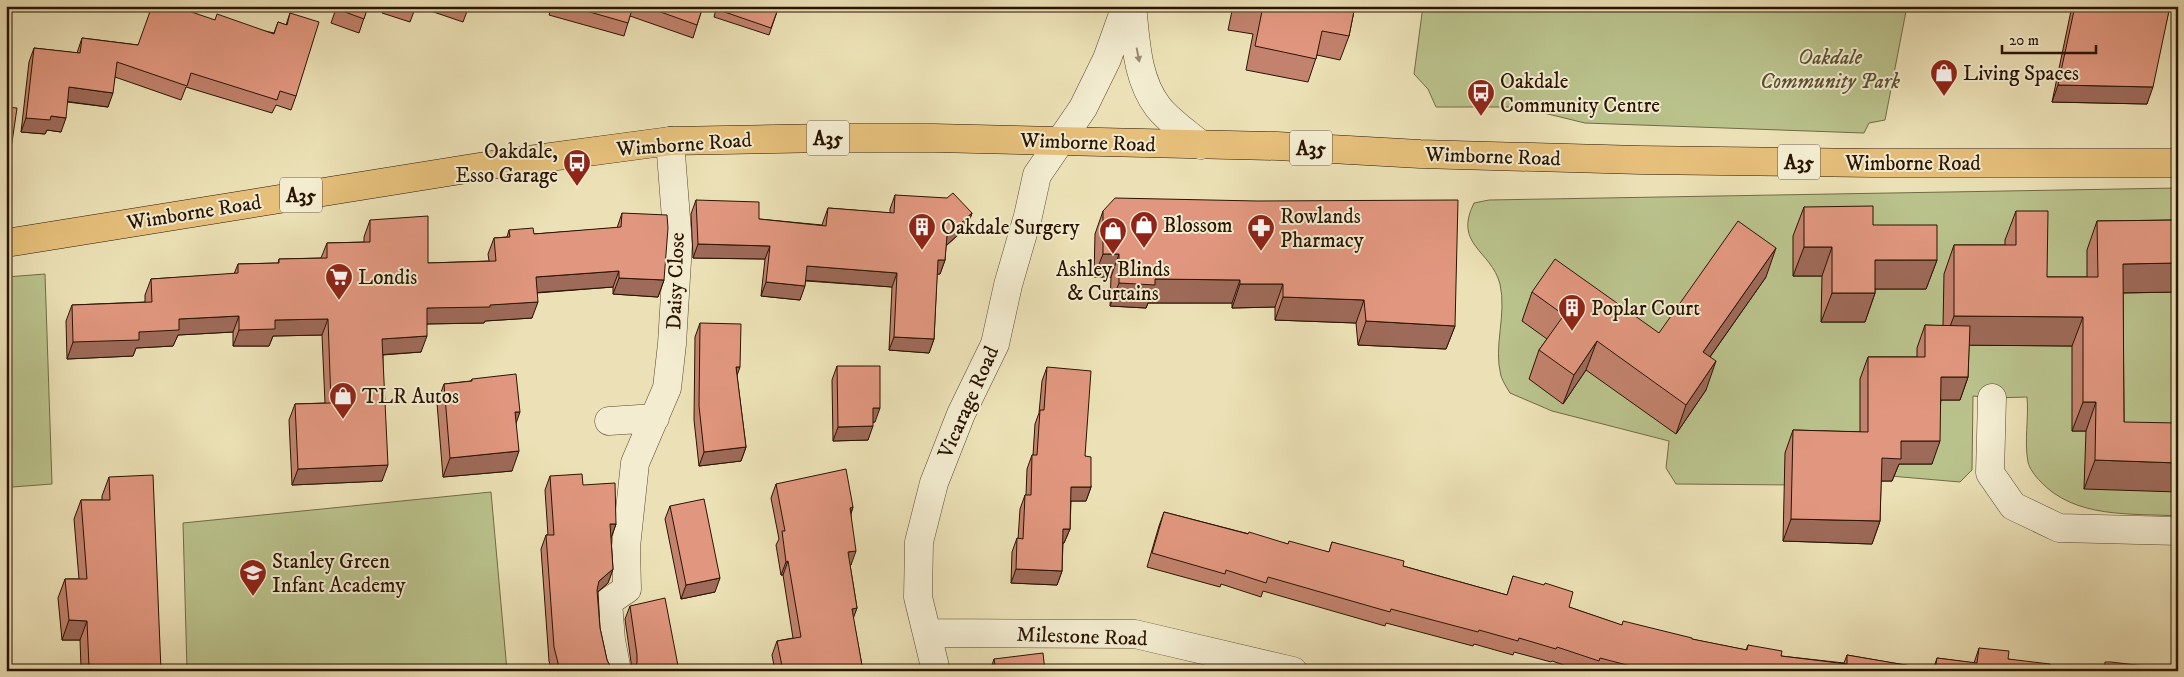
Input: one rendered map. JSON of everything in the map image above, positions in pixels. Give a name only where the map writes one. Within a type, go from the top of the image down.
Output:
[{"type":"highway","name":"Wimborne Road","points":[[6,244],[498,164],[670,141],[827,138],[1060,140],[1277,146],[1420,154],[1640,160],[1881,163],[2178,163]]},
{"type":"street","name":"Vicarage Road","points":[[936,671],[918,597],[919,542],[934,483],[961,414],[995,344],[1008,285],[1028,216],[1037,175],[1087,100],[1107,60],[1126,6]]},
{"type":"street","points":[[1132,6],[1137,54],[1144,82],[1158,107],[1201,145]]},
{"type":"street","name":"Daisy Close","points":[[617,671],[611,640],[608,602],[627,589],[626,547],[635,463],[667,388],[672,344],[678,244],[670,141]]},
{"type":"street","points":[[1992,398],[1990,473],[2013,506],[2059,528],[2178,531]]},
{"type":"street","points":[[609,421],[654,418]]},
{"type":"street","name":"Milestone Road","points":[[927,633],[1135,634],[1293,671]]},
{"type":"green space","name":"Oakdale Community Park","points":[[1423,6],[1907,6],[1885,120],[1869,123],[1864,133],[1585,123],[1519,107],[1436,107],[1428,89],[1414,74]]},
{"type":"green space","points":[[2178,188],[2178,516],[2104,512],[2070,502],[2054,493],[2038,479],[2029,464],[2026,446],[2027,397],[1992,398],[1973,396],[1972,470],[1960,482],[1798,468],[1797,485],[1676,484],[1666,468],[1669,441],[1552,411],[1510,393],[1502,378],[1499,365],[1498,353],[1502,307],[1500,284],[1495,272],[1476,247],[1468,229],[1469,217],[1474,203],[1489,200]]},
{"type":"green space","points":[[45,274],[52,484],[12,487],[6,397],[6,277]]},
{"type":"green space","name":"Stanley Green Infant Academy","points":[[491,492],[507,671],[187,671],[183,523]]},
{"type":"building","points":[[152,6],[174,6],[215,20],[217,14],[274,34],[278,22],[287,25],[290,13],[319,22],[296,96],[280,91],[277,100],[191,73],[187,86],[117,62],[113,93],[69,87],[66,118],[51,116],[50,120],[26,118],[34,48],[80,53],[82,38],[138,45]]},
{"type":"building","points":[[338,6],[368,6],[364,19],[337,9]]},
{"type":"building","points":[[569,6],[633,6],[628,23]]},
{"type":"building","points":[[644,6],[703,6],[697,25]]},
{"type":"building","points":[[718,6],[779,6],[771,28],[716,9]]},
{"type":"building","points":[[1238,6],[1355,6],[1349,36],[1322,31],[1316,59],[1255,46],[1262,11]]},
{"type":"building","points":[[2075,6],[2170,6],[2153,87],[2058,85]]},
{"type":"building","points":[[6,107],[17,108],[11,149],[6,148]]},
{"type":"building","points":[[953,193],[972,213],[947,236],[945,260],[938,260],[934,339],[894,337],[897,273],[807,266],[805,286],[766,282],[770,246],[698,244],[696,200],[759,202],[759,219],[826,226],[828,208],[894,213],[895,195],[947,198]]},
{"type":"building","points":[[1115,198],[1257,201],[1458,200],[1455,326],[1366,321],[1364,300],[1283,297],[1283,284],[1240,284],[1240,280],[1155,279],[1155,285],[1119,283],[1119,254],[1103,254],[1103,211]]},
{"type":"building","points":[[1873,206],[1873,225],[1937,225],[1937,260],[1875,260],[1875,293],[1832,293],[1832,247],[1804,247],[1804,207]]},
{"type":"building","points":[[2016,211],[2048,211],[2047,277],[2098,277],[2097,221],[2178,220],[2178,263],[2123,264],[2124,422],[2178,423],[2178,463],[2095,460],[2096,402],[2083,402],[2083,317],[1954,316],[1954,245],[2016,245]]},
{"type":"building","points":[[622,213],[667,215],[668,228],[664,280],[619,278],[619,271],[536,277],[538,302],[490,305],[490,307],[427,308],[427,336],[382,339],[388,465],[298,469],[295,404],[331,403],[328,319],[275,320],[275,329],[239,330],[239,316],[179,319],[179,330],[139,332],[139,340],[73,342],[72,305],[152,302],[151,279],[238,273],[238,264],[279,263],[279,259],[327,258],[327,243],[370,242],[370,220],[428,216],[428,263],[496,261],[494,238],[510,237],[509,230],[533,228],[534,234],[621,227]]},
{"type":"building","points":[[1738,221],[1776,248],[1703,352],[1716,361],[1686,405],[1597,341],[1574,375],[1539,350],[1564,315],[1532,292],[1555,259],[1659,333]]},
{"type":"building","points":[[6,313],[10,313],[11,370],[6,370]]},
{"type":"building","points":[[700,323],[741,324],[740,367],[736,367],[746,447],[704,452],[699,406]]},
{"type":"building","points":[[1925,325],[1970,326],[1968,377],[1941,377],[1940,441],[1901,441],[1901,459],[1882,458],[1880,521],[1791,519],[1793,430],[1868,432],[1868,357],[1925,357]]},
{"type":"building","points":[[837,366],[880,366],[880,408],[873,408],[873,426],[838,427]]},
{"type":"building","points":[[1047,367],[1091,371],[1085,456],[1091,457],[1091,487],[1071,487],[1070,529],[1063,529],[1062,571],[1016,569],[1017,538],[1023,539],[1025,495],[1031,495],[1032,455],[1037,455],[1040,410],[1044,410]]},
{"type":"building","points":[[516,374],[520,412],[515,412],[519,451],[450,458],[444,384]]},
{"type":"building","points":[[846,469],[853,507],[850,508],[856,551],[848,552],[857,608],[852,609],[863,671],[783,671],[777,641],[801,637],[788,561],[786,562],[782,531],[785,531],[776,484]]},
{"type":"building","points":[[582,474],[583,485],[615,483],[616,524],[610,524],[613,569],[599,581],[597,590],[600,628],[607,660],[615,671],[560,671],[554,647],[546,535],[554,535],[550,476]]},
{"type":"building","points":[[153,475],[161,671],[21,671],[89,667],[87,621],[69,620],[65,579],[87,579],[81,500],[110,500],[109,477]]},
{"type":"building","points":[[704,499],[720,578],[686,585],[670,506]]},
{"type":"building","points":[[1164,512],[1248,534],[1249,532],[1288,544],[1289,541],[1329,552],[1332,542],[1404,561],[1403,566],[1507,595],[1513,576],[1544,585],[1545,583],[1573,592],[1569,607],[1622,625],[1623,621],[1692,639],[1747,650],[1748,645],[1782,651],[1781,656],[1847,664],[1847,655],[1935,670],[1937,658],[1977,663],[1979,648],[2009,651],[2008,659],[2050,664],[2050,668],[2067,671],[1650,671],[1600,658],[1599,661],[1557,647],[1556,649],[1519,638],[1518,641],[1479,630],[1478,632],[1391,609],[1390,612],[1268,577],[1266,583],[1226,570],[1225,574],[1152,553]]},
{"type":"building","points":[[665,598],[679,671],[629,671],[637,663],[630,606]]},
{"type":"building","points":[[1043,653],[1045,671],[996,671],[994,659]]},
{"type":"building","points":[[2105,662],[2178,670],[2178,671],[2104,671]]},
{"type":"place","name":"Living Spaces","points":[[1944,97]]},
{"type":"place","name":"Oakdale Community Centre","points":[[1481,117]]},
{"type":"place","name":"Oakdale, Esso Garage","points":[[577,187]]},
{"type":"place","name":"Blossom","points":[[1144,249]]},
{"type":"place","name":"Oakdale Surgery","points":[[922,251]]},
{"type":"place","name":"Rowlands Pharmacy","points":[[1261,252]]},
{"type":"place","name":"Ashley Blinds & Curtains","points":[[1113,255]]},
{"type":"place","name":"Londis","points":[[339,301]]},
{"type":"place","name":"Poplar Court","points":[[1572,332]]},
{"type":"place","name":"TLR Autos","points":[[343,420]]},
{"type":"place","name":"Stanley Green Infant Academy","points":[[253,597]]}]
